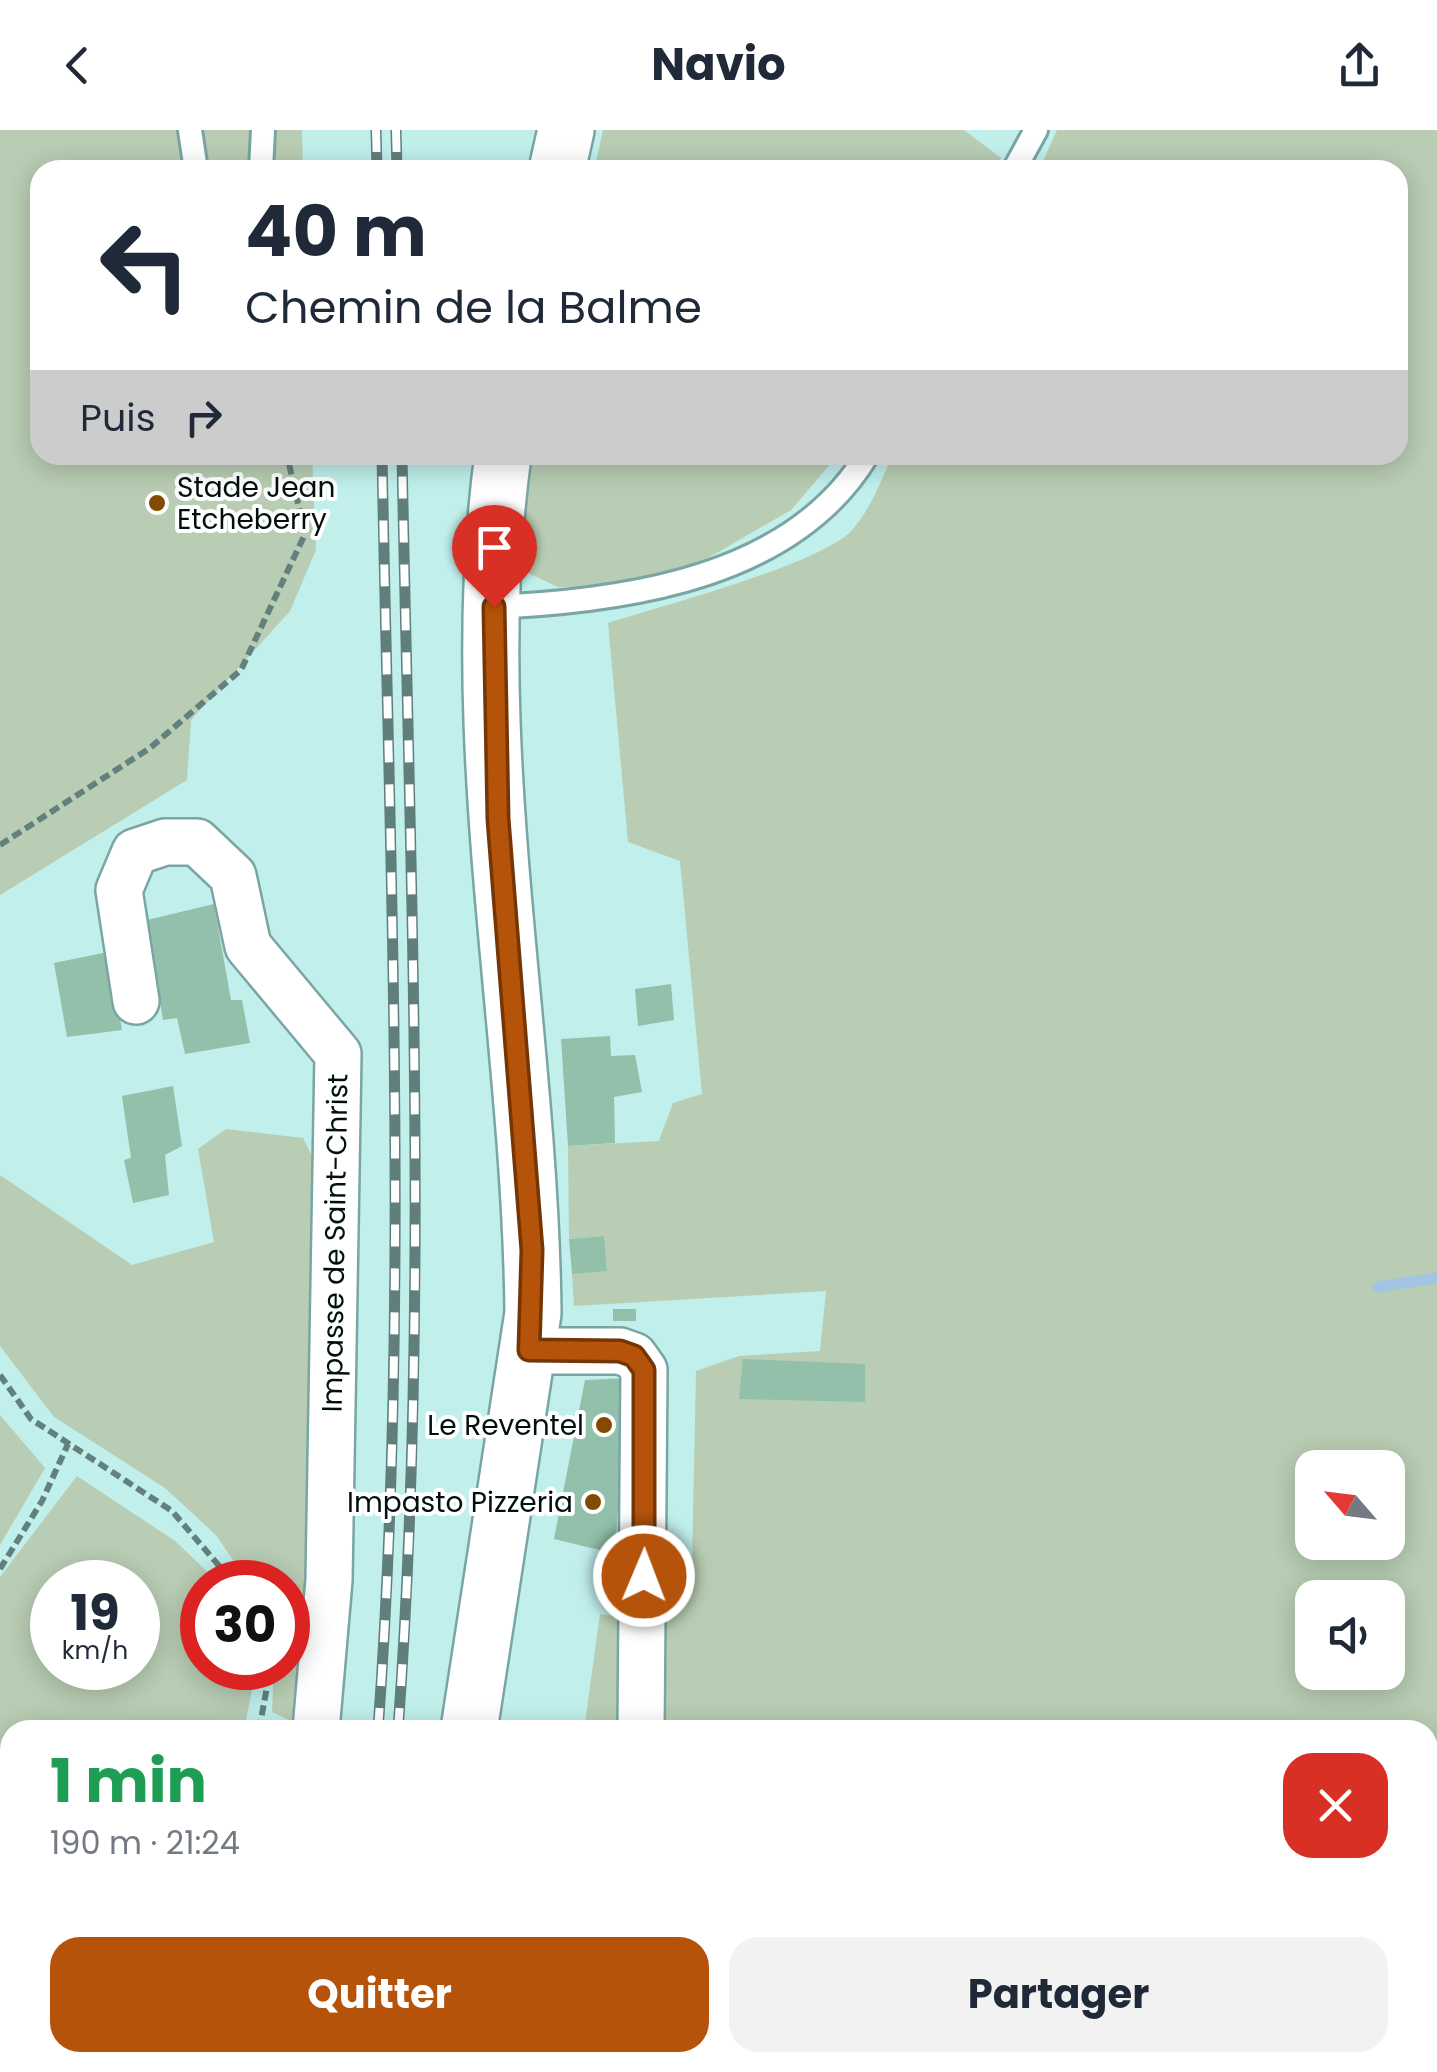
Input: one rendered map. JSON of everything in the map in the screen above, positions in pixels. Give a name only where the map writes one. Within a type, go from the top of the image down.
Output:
[{"type":"main road","points":[[559,160],[566,130]]},
{"type":"main road","points":[[472,1720],[529,1350],[532,1250],[499,836],[494,607],[502,465]]},
{"type":"street","name":"Impasse de Saint-Christ","points":[[136,1001],[119,890],[135,852],[165,842],[197,842],[233,876],[248,946],[338,1054],[329,1580],[317,1720]]},
{"type":"street","points":[[529,1350],[620,1351],[634,1356],[644,1370],[641,1720]]},
{"type":"lane","points":[[190,130],[194,160]]},
{"type":"lane","points":[[261,160],[262,130]]},
{"type":"lane","points":[[1020,160],[1036,130]]},
{"type":"lane","points":[[494,607],[588,602],[710,572],[782,541],[826,510],[860,465]]},
{"type":"path","points":[[0,845],[150,748],[241,670],[305,534],[289,465]]},
{"type":"path","points":[[0,1375],[31,1420],[172,1511],[213,1560]]},
{"type":"path","points":[[0,1568],[42,1501],[68,1444]]},
{"type":"path","points":[[261,1720],[266,1690]]},
{"type":"green space","name":"Stade Jean Etcheberry","points":[[0,130],[302,130],[303,160],[30,160],[30,465],[312,465],[316,550],[290,611],[191,720],[187,780],[0,895]]},
{"type":"green space","points":[[603,130],[964,130],[1001,158],[1000,160],[596,160]]},
{"type":"green space","points":[[1057,130],[1437,130],[1437,1720],[657,1720],[663,1589],[692,1561],[696,1371],[739,1356],[820,1351],[826,1291],[574,1306],[572,1274],[607,1270],[603,1236],[569,1239],[568,1146],[659,1141],[673,1103],[702,1094],[680,861],[628,842],[608,623],[808,557],[852,530],[865,513],[888,465],[1408,465],[1408,160],[1044,160]]},
{"type":"green space","points":[[527,465],[829,465],[791,510],[682,573],[629,586],[558,587],[530,574],[517,551]]},
{"type":"green space","points":[[226,1129],[303,1138],[317,1166],[305,1560],[233,1560],[216,1535],[165,1488],[54,1417],[0,1346],[0,1175],[132,1265],[214,1242],[198,1149]]},
{"type":"green space","points":[[0,1415],[45,1468],[0,1545]]},
{"type":"green space","points":[[77,1476],[175,1541],[195,1560],[180,1560],[180,1690],[252,1690],[246,1720],[0,1720],[0,1577]]},
{"type":"green space","points":[[600,1614],[625,1618],[622,1720],[585,1720]]},
{"type":"green space","points":[[273,1690],[297,1690],[293,1720],[272,1712]]},
{"type":"building","points":[[214,904],[231,1000],[242,1000],[250,1043],[185,1054],[177,1018],[163,1020],[147,920]]},
{"type":"building","points":[[108,952],[122,1030],[67,1037],[54,963]]},
{"type":"building","points":[[671,984],[674,1020],[638,1026],[635,989]]},
{"type":"building","points":[[610,1036],[611,1056],[635,1055],[642,1092],[614,1097],[615,1143],[568,1146],[561,1039]]},
{"type":"building","points":[[173,1086],[182,1146],[165,1155],[169,1195],[133,1203],[124,1160],[131,1158],[122,1096]]},
{"type":"building","points":[[604,1236],[607,1271],[572,1274],[569,1239]]},
{"type":"building","points":[[613,1309],[636,1309],[636,1321],[613,1321]]},
{"type":"building","points":[[743,1359],[865,1364],[865,1402],[739,1399]]},
{"type":"building","points":[[628,1378],[615,1550],[618,1596],[597,1588],[604,1551],[554,1539],[585,1380]]},
{"type":"waterway","points":[[1378,1287],[1437,1278]]},
{"type":"railway","points":[[376,130],[377,160]]},
{"type":"railway","points":[[396,130],[397,160]]},
{"type":"railway","points":[[379,1720],[393,1412],[395,1252],[382,465]]},
{"type":"railway","points":[[399,1720],[413,1412],[415,1252],[402,465]]},
{"type":"place","name":"Stade Jean Etcheberry","points":[[157,503]]},
{"type":"place","name":"Le Reventel","points":[[604,1425]]},
{"type":"place","name":"Impasto Pizzeria","points":[[593,1502]]},
{"type":"route","points":[[494,607],[498,819],[532,1250],[529,1350],[620,1351],[634,1356],[644,1370],[644,1576]]}]
